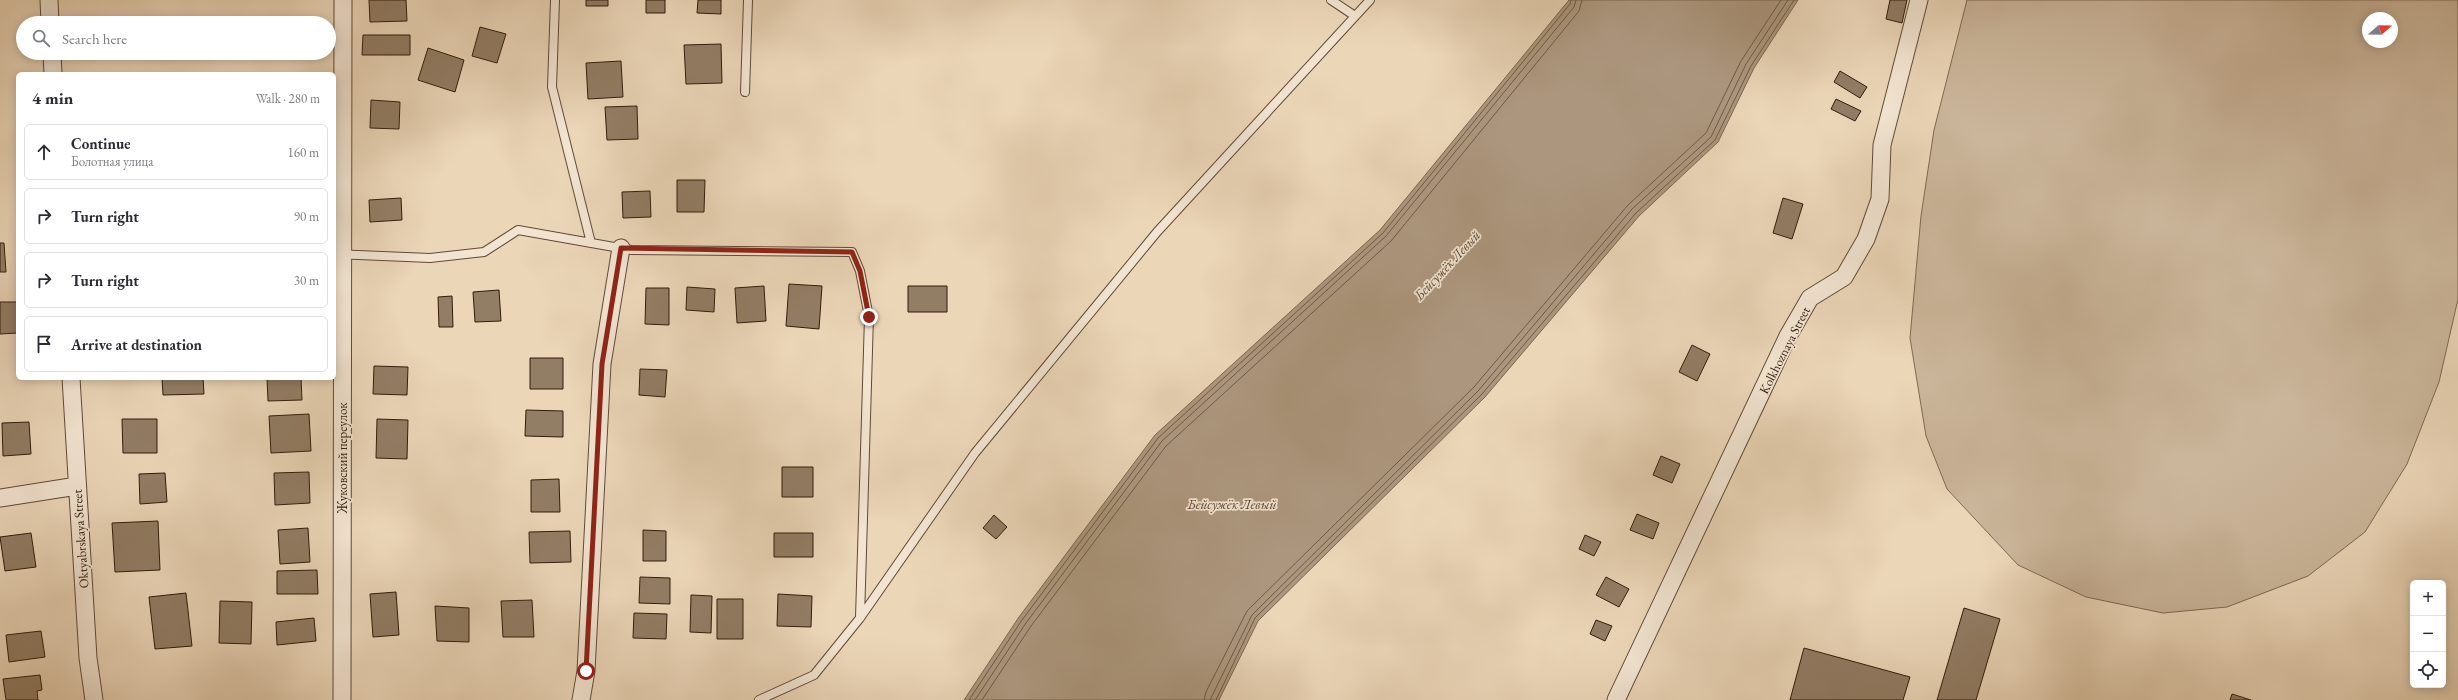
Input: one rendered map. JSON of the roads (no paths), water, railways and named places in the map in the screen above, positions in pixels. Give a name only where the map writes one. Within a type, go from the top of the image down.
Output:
[{"type":"street","points":[[49,0],[50,16]]},
{"type":"street","name":"Жуковский переулок","points":[[342,700],[338,254],[343,0]]},
{"type":"street","name":"Kolkhoznaya Street","points":[[1616,700],[1788,336],[1810,298],[1844,277],[1866,239],[1880,199],[1882,145],[1919,0]]},
{"type":"street","points":[[52,60],[53,72]]},
{"type":"street","points":[[581,700],[586,671],[602,364],[621,248]]},
{"type":"street","name":"Oktyabrskaya Street","points":[[71,380],[88,658],[94,700]]},
{"type":"street","points":[[0,498],[77,486]]},
{"type":"lane","points":[[554,0],[552,87],[592,243]]},
{"type":"lane","points":[[745,92],[748,0]]},
{"type":"lane","points":[[1331,0],[1355,16]]},
{"type":"lane","points":[[759,700],[814,675],[860,618],[976,453],[1157,232],[1370,0]]},
{"type":"lane","points":[[338,254],[430,258],[484,252],[518,230],[621,248],[852,252],[860,271],[869,317],[860,618]]},
{"type":"water","name":"Бейсужёк Левый","points":[[1569,0],[1798,0],[1754,68],[1718,142],[1639,216],[1485,397],[1258,621],[1219,700],[964,700],[1019,617],[1155,435],[1380,230]]}]
